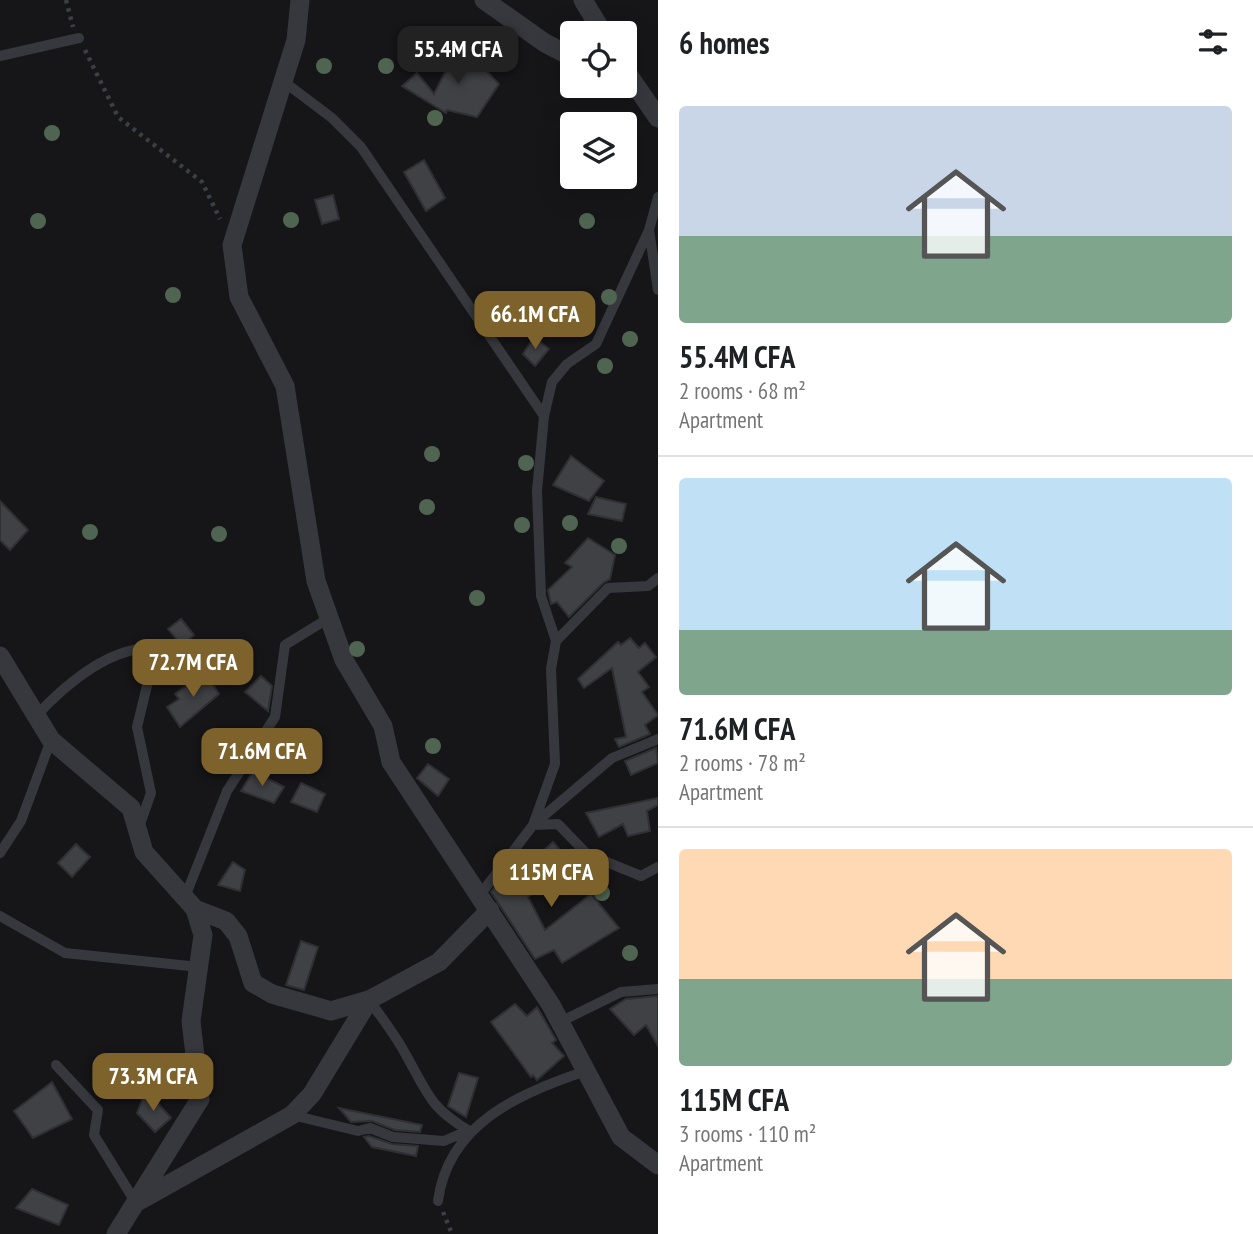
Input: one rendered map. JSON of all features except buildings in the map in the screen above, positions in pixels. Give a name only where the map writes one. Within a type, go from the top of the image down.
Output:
[{"type":"street","points":[[300,0],[296,40],[232,245],[239,297],[285,386],[316,581],[344,660],[383,726],[391,762],[485,902],[560,1022],[621,1137],[658,1165]]},
{"type":"street","points":[[484,0],[560,51]]},
{"type":"street","points":[[583,0],[596,21]]},
{"type":"street","points":[[637,89],[658,118]]},
{"type":"street","points":[[0,656],[51,740],[131,808],[144,852],[190,903],[203,935],[191,1021],[200,1099],[116,1234]]},
{"type":"street","points":[[190,903],[226,920],[238,936],[253,983],[272,994],[331,1011],[369,1000],[439,962],[485,902]]},
{"type":"street","points":[[136,1203],[292,1115],[312,1094],[369,1000]]},
{"type":"lane","points":[[0,56],[79,38]]},
{"type":"lane","points":[[283,81],[332,118],[361,147],[544,416]]},
{"type":"lane","points":[[485,902],[533,825],[555,764],[551,669],[556,641],[541,596],[537,491],[544,416],[552,382],[567,365],[596,344],[649,230],[658,197]]},
{"type":"lane","points":[[649,230],[658,290]]},
{"type":"lane","points":[[556,641],[608,588],[648,586],[658,578]]},
{"type":"lane","points":[[190,903],[227,791],[275,717],[285,645],[329,618]]},
{"type":"lane","points":[[36,716],[61,690],[122,650],[145,648],[154,657],[137,727],[151,793],[137,830]]},
{"type":"lane","points":[[533,825],[612,758],[658,739]]},
{"type":"lane","points":[[0,853],[21,821],[51,740]]},
{"type":"lane","points":[[533,825],[558,824],[587,854],[641,876],[658,867]]},
{"type":"lane","points":[[0,916],[65,953],[199,967]]},
{"type":"lane","points":[[560,1022],[621,992],[658,989]]},
{"type":"lane","points":[[369,1000],[406,1054],[422,1088],[444,1116],[468,1130]]},
{"type":"lane","points":[[56,1065],[98,1110],[94,1135],[136,1203]]},
{"type":"lane","points":[[292,1115],[358,1131],[370,1128],[393,1137],[444,1141],[468,1130],[539,1086],[586,1071]]},
{"type":"lane","points":[[438,1200],[441,1175],[468,1130]]},
{"type":"path","points":[[66,0],[79,38],[118,117],[202,182],[232,245]]}]
